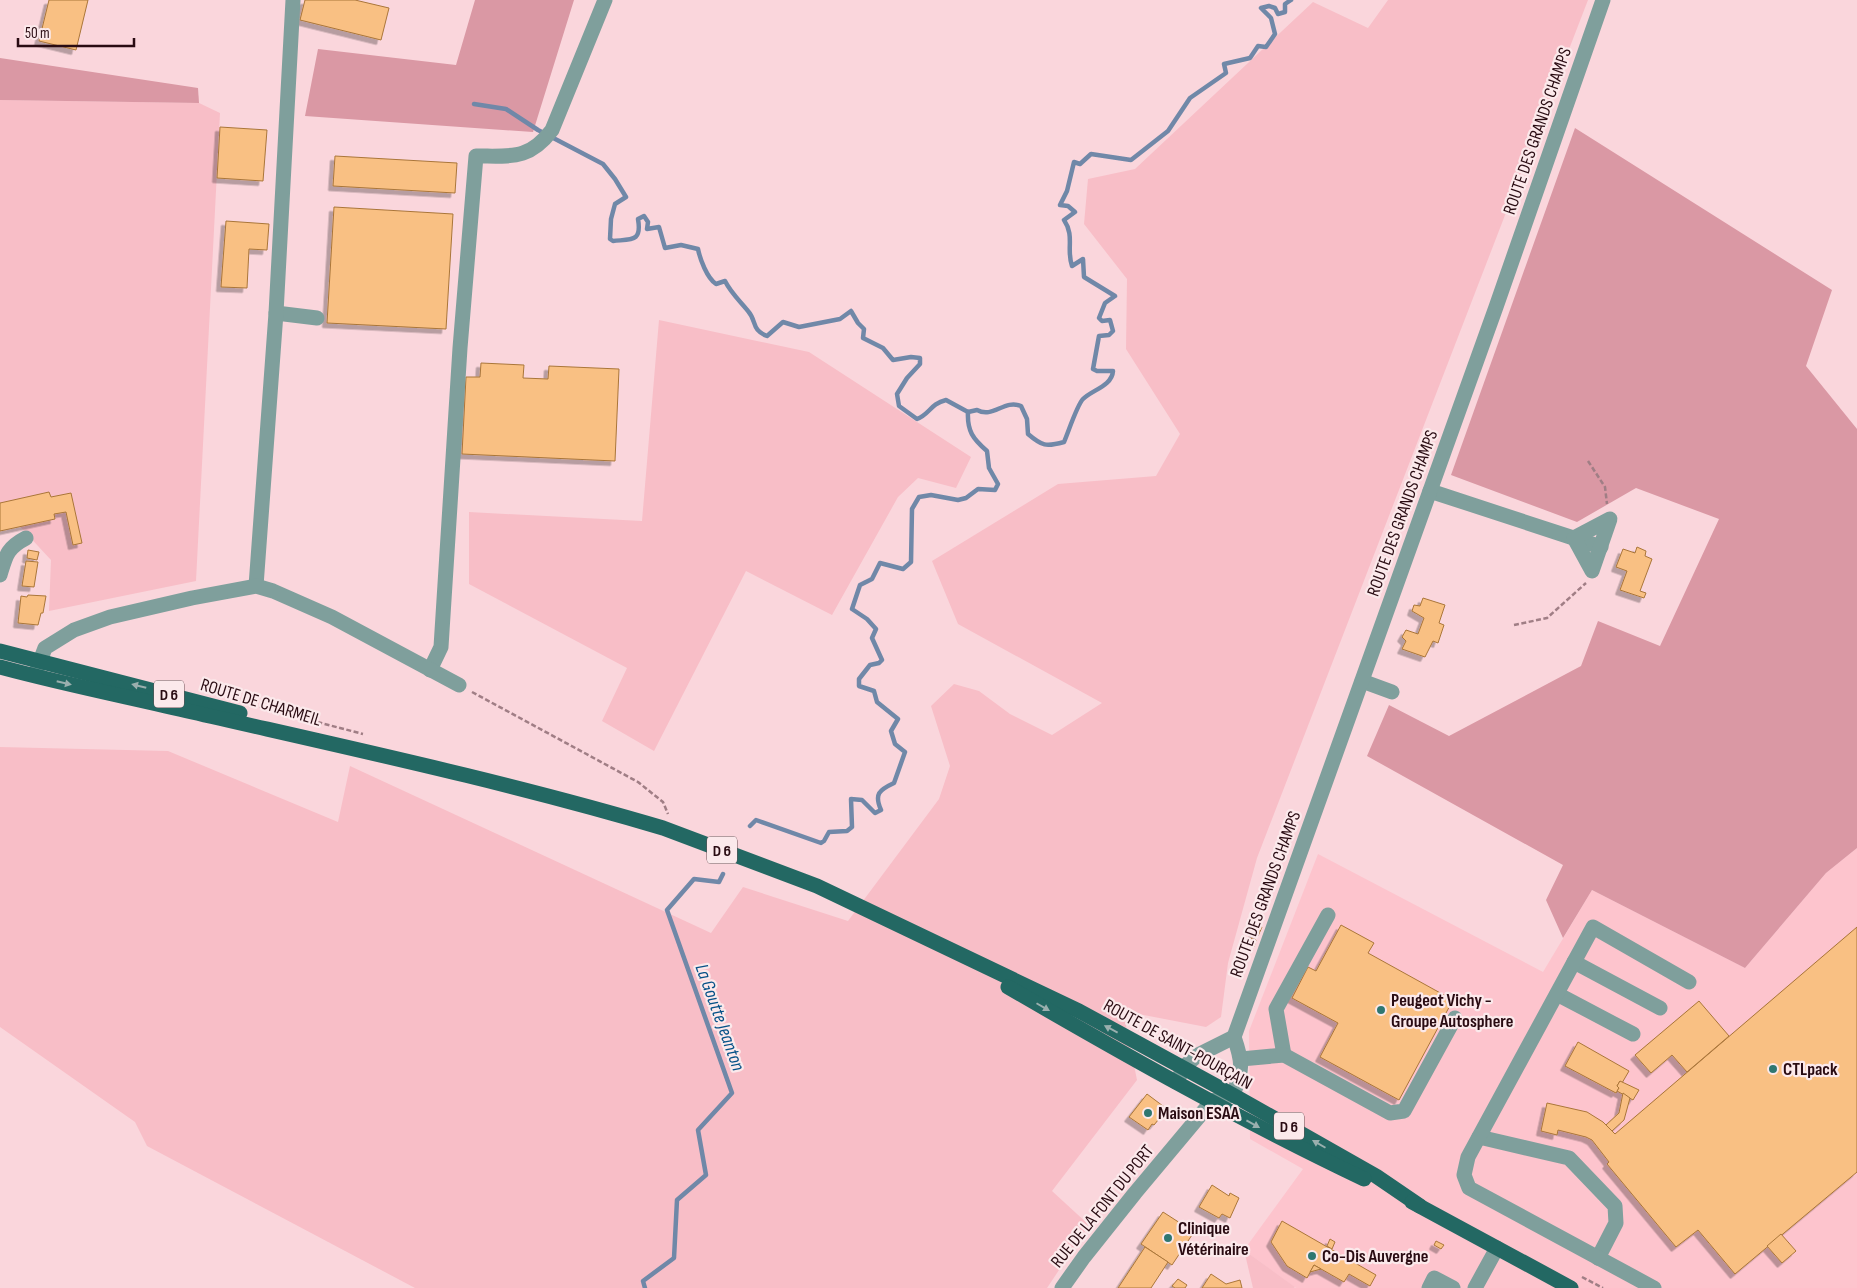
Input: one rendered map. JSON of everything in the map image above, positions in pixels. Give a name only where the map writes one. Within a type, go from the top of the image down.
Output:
[{"type":"main road","name":"ROUTE DE CHARMEIL","points":[[0,651],[226,709],[336,745]]},
{"type":"main road","name":"ROUTE DE CHARMEIL","points":[[0,667],[526,791]]},
{"type":"main road","name":"ROUTE DE SAINT-POURÇAIN","points":[[526,791],[663,828],[817,886],[1079,1011],[1376,1176],[1420,1206]]},
{"type":"main road","name":"ROUTE DE SAINT-POURÇAIN","points":[[909,930],[1104,1043],[1284,1141],[1420,1206],[1496,1248],[1575,1281]]},
{"type":"street","points":[[256,586],[276,314],[293,0]]},
{"type":"street","points":[[430,670],[441,647],[460,358],[476,156],[508,156],[524,153],[541,144],[552,130],[605,0]]},
{"type":"street","name":"ROUTE DES GRANDS CHAMPS","points":[[1234,1037],[1603,0]]},
{"type":"street","points":[[276,314],[317,318]]},
{"type":"street","points":[[1430,490],[1601,547]]},
{"type":"street","points":[[1574,538],[1610,519]]},
{"type":"street","points":[[1592,572],[1610,519]]},
{"type":"street","points":[[0,575],[8,550],[14,544],[26,538]]},
{"type":"street","points":[[1574,538],[1592,572]]},
{"type":"street","points":[[34,676],[45,648],[74,630],[110,617],[192,598],[256,586],[273,591],[332,618],[459,685]]},
{"type":"street","points":[[1362,681],[1392,692]]},
{"type":"street","points":[[1284,1055],[1276,1009],[1328,915]]},
{"type":"street","points":[[1654,1288],[1469,1188],[1464,1175],[1468,1157],[1594,926],[1690,982]]},
{"type":"street","points":[[1574,962],[1660,1008]]},
{"type":"street","points":[[1557,994],[1633,1034]]},
{"type":"street","points":[[1241,1059],[1284,1055],[1390,1113],[1404,1111],[1455,1018]]},
{"type":"street","points":[[1176,1082],[1184,1069],[1198,1055],[1234,1037],[1241,1059],[1239,1080],[1233,1095],[1212,1101]]},
{"type":"street","name":"RUE DE LA FONT DU PORT","points":[[1062,1288],[1135,1193],[1212,1101]]},
{"type":"street","points":[[1479,1137],[1569,1158],[1615,1206],[1616,1223],[1598,1258]]},
{"type":"street","points":[[1475,1288],[1496,1248]]},
{"type":"street","points":[[1428,1288],[1434,1278],[1453,1288]]},
{"type":"path","points":[[1588,461],[1605,487],[1610,519]]},
{"type":"path","points":[[1514,625],[1547,618],[1590,580],[1592,572]]},
{"type":"path","points":[[459,685],[638,782],[663,802],[669,816],[659,813]]},
{"type":"path","points":[[246,703],[372,736]]},
{"type":"path","points":[[1198,1055],[1239,1080]]},
{"type":"path","points":[[1575,1281],[1603,1288]]},
{"type":"shaded area","points":[[475,0],[574,0],[533,132],[305,116],[318,49],[456,65]]},
{"type":"shaded area","points":[[1388,0],[1588,0],[1257,858],[1228,963],[1221,1017],[1206,1027],[1123,1011],[1137,1080],[1052,1191],[1089,1225],[1047,1288],[415,1288],[147,1146],[135,1122],[0,1027],[0,747],[168,751],[338,822],[350,766],[711,933],[743,887],[848,921],[939,799],[950,766],[931,706],[954,684],[979,691],[1010,714],[1052,735],[1102,703],[958,624],[932,561],[1058,484],[1156,476],[1180,434],[1126,349],[1127,279],[1084,224],[1088,179],[1135,169],[1313,2],[1368,28]]},
{"type":"shaded area","points":[[0,58],[198,88],[199,103],[0,100]]},
{"type":"shaded area","points":[[0,100],[199,103],[220,113],[196,581],[49,611],[51,560],[0,505]]},
{"type":"shaded area","points":[[1575,128],[1832,290],[1806,366],[1857,429],[1857,848],[1826,873],[1745,968],[1592,890],[1563,938],[1546,900],[1563,865],[1367,756],[1389,705],[1449,736],[1581,666],[1598,621],[1660,646],[1719,519],[1636,488],[1577,522],[1451,475]]},
{"type":"shaded area","points":[[659,320],[809,352],[971,457],[956,488],[918,478],[898,497],[832,615],[746,571],[654,751],[602,721],[627,668],[469,584],[469,512],[642,521]]},
{"type":"shaded area","points":[[1857,848],[1857,1288],[1296,1288],[1244,1250],[1303,1169],[1250,1139],[1249,1031],[1318,854],[1543,972],[1592,890],[1745,968],[1826,873]]},
{"type":"shaded area","points":[[1244,1250],[1295,1287],[1253,1288]]},
{"type":"building","points":[[49,0],[88,0],[76,50],[39,41]]},
{"type":"building","points":[[305,0],[355,0],[389,8],[381,40],[300,20]]},
{"type":"building","points":[[220,127],[267,130],[263,181],[217,178]]},
{"type":"building","points":[[335,156],[457,163],[455,193],[333,186]]},
{"type":"building","points":[[334,207],[453,214],[446,329],[327,323]]},
{"type":"building","points":[[226,221],[269,224],[267,250],[249,249],[247,288],[221,287]]},
{"type":"building","points":[[481,363],[524,365],[523,378],[548,379],[549,366],[619,369],[615,461],[462,454],[466,377],[480,377]]},
{"type":"building","points":[[49,492],[51,497],[71,493],[82,543],[73,545],[66,512],[54,514],[55,519],[0,531],[0,503]]},
{"type":"building","points":[[1637,547],[1646,551],[1645,556],[1652,559],[1640,591],[1646,593],[1644,598],[1620,590],[1627,571],[1616,567],[1623,549],[1635,553]]},
{"type":"building","points":[[28,550],[39,552],[37,560],[27,558]]},
{"type":"building","points":[[26,561],[38,562],[34,587],[22,586]]},
{"type":"building","points":[[28,595],[46,596],[43,613],[41,613],[38,625],[18,623],[21,596],[27,597]]},
{"type":"building","points":[[1423,598],[1445,605],[1439,623],[1444,625],[1438,643],[1433,641],[1425,657],[1402,649],[1406,641],[1402,637],[1406,630],[1418,634],[1424,618],[1412,611],[1414,605],[1420,606]]},
{"type":"building","points":[[1257,925],[1262,927],[1258,936],[1253,934]]},
{"type":"building","name":"Peugeot Vichy - Groupe Autosphere","points":[[1341,925],[1374,943],[1368,953],[1453,1000],[1399,1100],[1320,1057],[1338,1023],[1292,998],[1308,967],[1316,971]]},
{"type":"building","name":"CTLpack","points":[[1857,927],[1857,1172],[1735,1274],[1698,1230],[1676,1247],[1607,1164],[1609,1162],[1592,1140],[1558,1130],[1557,1135],[1541,1131],[1547,1103],[1587,1112],[1603,1122],[1615,1134]]},
{"type":"building","points":[[1251,938],[1256,940],[1254,947],[1249,945]]},
{"type":"building","points":[[1699,1001],[1729,1036],[1687,1072],[1672,1055],[1651,1073],[1635,1055]]},
{"type":"building","points":[[1578,1042],[1629,1071],[1622,1083],[1620,1081],[1617,1086],[1619,1088],[1616,1093],[1565,1066]]},
{"type":"building","points":[[1620,1081],[1639,1090],[1633,1100],[1617,1091]]},
{"type":"building","points":[[1623,1093],[1630,1098],[1624,1120],[1612,1131],[1606,1125],[1619,1113]]},
{"type":"building","name":"Maison ESAA","points":[[1147,1094],[1167,1109],[1148,1130],[1129,1117]]},
{"type":"building","points":[[1212,1185],[1229,1196],[1230,1193],[1239,1198],[1230,1218],[1222,1214],[1219,1218],[1199,1207]]},
{"type":"building","name":"Clinique Vétérinaire","points":[[1163,1212],[1194,1232],[1172,1265],[1141,1244]]},
{"type":"building","name":"Co-Dis Auvergne","points":[[1282,1221],[1376,1275],[1370,1286],[1349,1274],[1344,1282],[1314,1265],[1307,1278],[1287,1266],[1271,1242]]},
{"type":"building","points":[[1781,1234],[1796,1251],[1782,1263],[1767,1246]]},
{"type":"building","points":[[1330,1239],[1335,1242],[1332,1249],[1327,1246]]},
{"type":"building","points":[[1436,1241],[1444,1245],[1441,1249],[1434,1245]]},
{"type":"building","points":[[1145,1247],[1168,1262],[1151,1288],[1118,1288]]},
{"type":"building","points":[[1314,1265],[1321,1269],[1310,1272]]},
{"type":"building","points":[[1211,1274],[1226,1284],[1240,1280],[1242,1288],[1202,1288]]},
{"type":"building","points":[[1178,1279],[1187,1285],[1185,1288],[1175,1288],[1172,1286]]},
{"type":"waterway","name":"La Goutte Jeanton","points":[[968,412],[977,410],[988,412],[1009,405],[1021,406],[1027,419],[1028,434],[1044,444],[1053,445],[1064,442],[1075,413],[1083,399],[1105,384],[1112,376],[1113,371],[1097,371],[1093,369],[1099,336],[1109,335],[1113,331],[1110,320],[1102,321],[1099,318],[1105,303],[1115,296],[1084,277],[1083,259],[1072,266],[1070,260],[1070,237],[1064,220],[1075,212],[1068,206],[1060,205],[1067,191],[1074,162],[1080,164],[1091,154],[1131,160],[1168,131],[1190,98],[1226,73],[1224,64],[1250,58],[1258,46],[1266,47],[1275,34],[1271,18],[1261,8],[1269,6],[1275,8],[1278,14],[1285,12],[1285,4],[1291,0]]},
{"type":"waterway","points":[[474,104],[506,109],[538,130],[603,164],[626,197],[615,204],[611,219],[610,239],[613,241],[625,240],[637,236],[638,219],[644,216],[648,222],[647,229],[659,227],[665,248],[681,245],[698,249],[702,263],[713,281],[716,284],[725,281],[751,315],[756,328],[762,334],[767,336],[783,322],[799,327],[840,319],[851,311],[864,329],[863,338],[883,348],[893,360],[911,357],[920,358],[920,364],[907,378],[897,394],[899,406],[917,419],[937,404],[946,400],[968,412]]},
{"type":"waterway","name":"La Goutte Jeanton","points":[[750,826],[756,820],[821,843],[829,832],[847,831],[852,827],[851,799],[862,800],[875,813],[881,810],[878,800],[879,793],[894,783],[905,752],[895,744],[891,731],[898,719],[877,702],[874,691],[859,686],[859,679],[870,665],[879,663],[882,660],[872,638],[876,629],[867,619],[852,609],[860,585],[872,579],[880,563],[903,569],[911,562],[912,509],[919,497],[931,495],[958,500],[966,498],[978,489],[995,490],[998,484],[989,468],[987,451],[978,443],[970,430],[968,412]]},
{"type":"waterway","name":"La Goutte Jeanton","points":[[645,1288],[643,1281],[674,1258],[677,1200],[706,1175],[698,1130],[732,1093],[667,910],[694,879],[719,882],[723,874]]},
{"type":"place","name":"Peugeot Vichy - Groupe Autosphere","points":[[1381,1010]]},
{"type":"place","name":"CTLpack","points":[[1773,1069]]},
{"type":"place","name":"Maison ESAA","points":[[1148,1113]]},
{"type":"place","name":"Clinique Vétérinaire","points":[[1168,1238]]},
{"type":"place","name":"Co-Dis Auvergne","points":[[1312,1256]]}]
